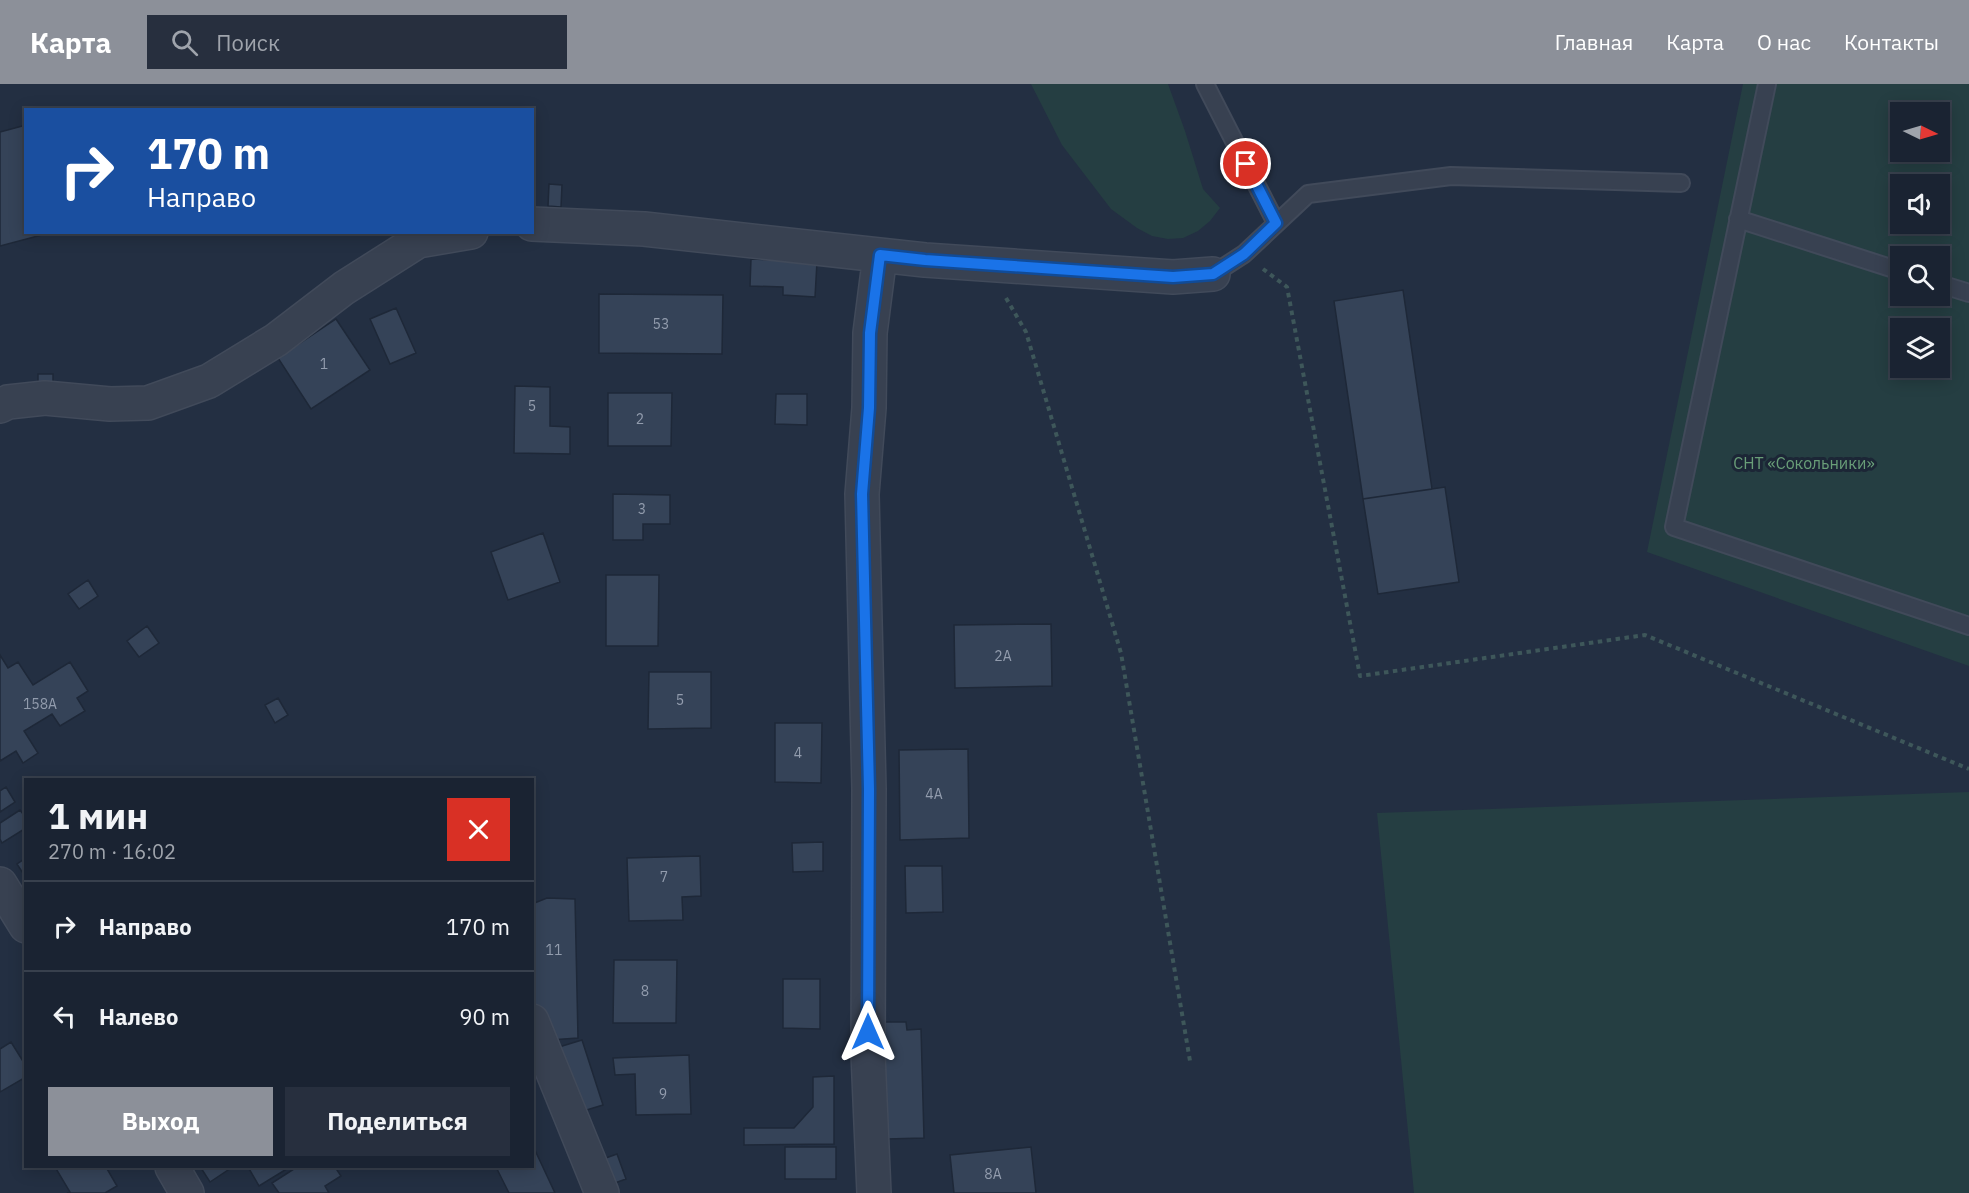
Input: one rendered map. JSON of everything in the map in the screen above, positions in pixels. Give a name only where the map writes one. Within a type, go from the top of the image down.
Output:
[{"type":"street","points":[[534,224],[644,229],[880,255],[987,264],[1173,277],[1213,274]]},
{"type":"street","points":[[0,406],[8,402],[45,398],[110,404],[148,403],[209,381],[276,340],[344,288],[418,242],[460,234]]},
{"type":"street","points":[[874,1193],[868,1054],[869,789],[862,494],[869,408],[870,333],[880,255]]},
{"type":"street","points":[[0,884],[24,923]]},
{"type":"street","points":[[534,1026],[602,1193]]},
{"type":"street","points":[[173,1168],[188,1193]]},
{"type":"lane","points":[[1205,84],[1276,223]]},
{"type":"lane","points":[[1767,84],[1674,528],[1969,626]]},
{"type":"lane","points":[[1213,274],[1244,254],[1308,194],[1451,176],[1681,183]]},
{"type":"lane","points":[[1738,219],[1890,268]]},
{"type":"lane","points":[[1950,287],[1969,293]]},
{"type":"path","points":[[1244,254],[1287,287],[1360,676],[1645,635],[1969,770]]},
{"type":"path","points":[[987,264],[1026,332],[1121,653],[1190,1061]]},
{"type":"green space","points":[[1031,84],[1168,84],[1203,189],[1220,208],[1198,231],[1183,238],[1168,239],[1152,236],[1137,228],[1111,209],[1062,145]]},
{"type":"green space","name":"СНТ «Сокольники»","points":[[1743,84],[1969,84],[1969,666],[1647,552]]},
{"type":"green space","points":[[1969,792],[1969,1193],[1414,1193],[1377,813]]},
{"type":"building","points":[[24,126],[24,234],[45,234],[0,246],[0,132]]},
{"type":"building","points":[[549,184],[562,185],[561,207],[548,206]]},
{"type":"building","points":[[751,259],[817,262],[815,297],[783,295],[783,287],[750,286]]},
{"type":"building","points":[[1403,290],[1432,489],[1363,499],[1334,301]]},
{"type":"building","points":[[599,294],[723,295],[722,354],[599,353]]},
{"type":"building","points":[[396,308],[416,353],[390,364],[370,319]]},
{"type":"building","points":[[336,319],[370,370],[311,409],[278,358]]},
{"type":"building","points":[[38,374],[53,374],[53,383],[38,383]]},
{"type":"building","points":[[515,386],[550,387],[550,426],[570,427],[570,454],[514,453]]},
{"type":"building","points":[[608,393],[672,393],[671,446],[608,446]]},
{"type":"building","points":[[776,394],[807,394],[807,425],[775,424]]},
{"type":"building","points":[[1445,487],[1459,582],[1378,594],[1363,499]]},
{"type":"building","points":[[613,494],[670,495],[670,524],[643,524],[643,540],[613,540]]},
{"type":"building","points":[[543,533],[560,582],[508,600],[491,552]]},
{"type":"building","points":[[606,575],[659,575],[658,646],[606,646]]},
{"type":"building","points":[[88,580],[98,596],[79,609],[68,594]]},
{"type":"building","points":[[1051,624],[1052,686],[955,688],[954,625]]},
{"type":"building","points":[[147,626],[159,643],[139,657],[127,641]]},
{"type":"building","points":[[0,655],[8,668],[18,662],[33,685],[70,662],[88,691],[77,698],[85,711],[60,726],[52,714],[24,731],[38,753],[23,763],[16,751],[0,761]]},
{"type":"building","points":[[649,672],[711,672],[711,728],[648,729]]},
{"type":"building","points":[[278,698],[288,715],[275,723],[265,705]]},
{"type":"building","points":[[775,723],[822,723],[821,783],[775,782]]},
{"type":"building","points":[[968,749],[969,838],[900,840],[899,750]]},
{"type":"building","points":[[6,787],[15,802],[0,812],[0,791]]},
{"type":"building","points":[[20,810],[24,815],[24,829],[2,843],[0,823]]},
{"type":"building","points":[[823,842],[823,871],[793,872],[792,843]]},
{"type":"building","points":[[700,856],[701,896],[682,897],[683,920],[629,921],[627,858]]},
{"type":"building","points":[[24,859],[24,875],[17,864]]},
{"type":"building","points":[[905,866],[942,866],[943,912],[906,913]]},
{"type":"building","points":[[547,898],[575,899],[578,1038],[550,1040],[534,1001],[534,903]]},
{"type":"building","points":[[614,960],[677,960],[676,1023],[613,1023]]},
{"type":"building","points":[[783,979],[820,979],[820,1029],[783,1028]]},
{"type":"building","points":[[882,1022],[906,1022],[907,1030],[921,1029],[924,1138],[886,1139]]},
{"type":"building","points":[[582,1040],[603,1105],[580,1112],[559,1047]]},
{"type":"building","points":[[11,1042],[24,1063],[24,1078],[0,1092],[0,1049]]},
{"type":"building","points":[[689,1055],[691,1114],[636,1115],[635,1074],[615,1075],[613,1058]]},
{"type":"building","points":[[834,1076],[834,1144],[744,1145],[744,1128],[794,1128],[813,1107],[813,1077]]},
{"type":"building","points":[[785,1147],[836,1147],[836,1179],[785,1179]]},
{"type":"building","points":[[1031,1147],[1036,1193],[954,1193],[950,1155]]},
{"type":"building","points":[[534,1148],[555,1193],[509,1193],[496,1168],[534,1168]]},
{"type":"building","points":[[617,1154],[626,1179],[612,1184],[603,1159]]},
{"type":"building","points":[[56,1168],[107,1168],[117,1186],[105,1193],[67,1193],[70,1192]]},
{"type":"building","points":[[201,1168],[231,1168],[210,1182]]},
{"type":"building","points":[[249,1168],[288,1168],[259,1186]]},
{"type":"building","points":[[295,1168],[336,1168],[341,1176],[325,1186],[329,1193],[279,1193],[272,1183]]},
{"type":"route","points":[[868,1032],[869,789],[862,494],[869,408],[870,333],[880,255],[1173,277],[1213,274],[1244,254],[1276,223],[1246,164]]}]
